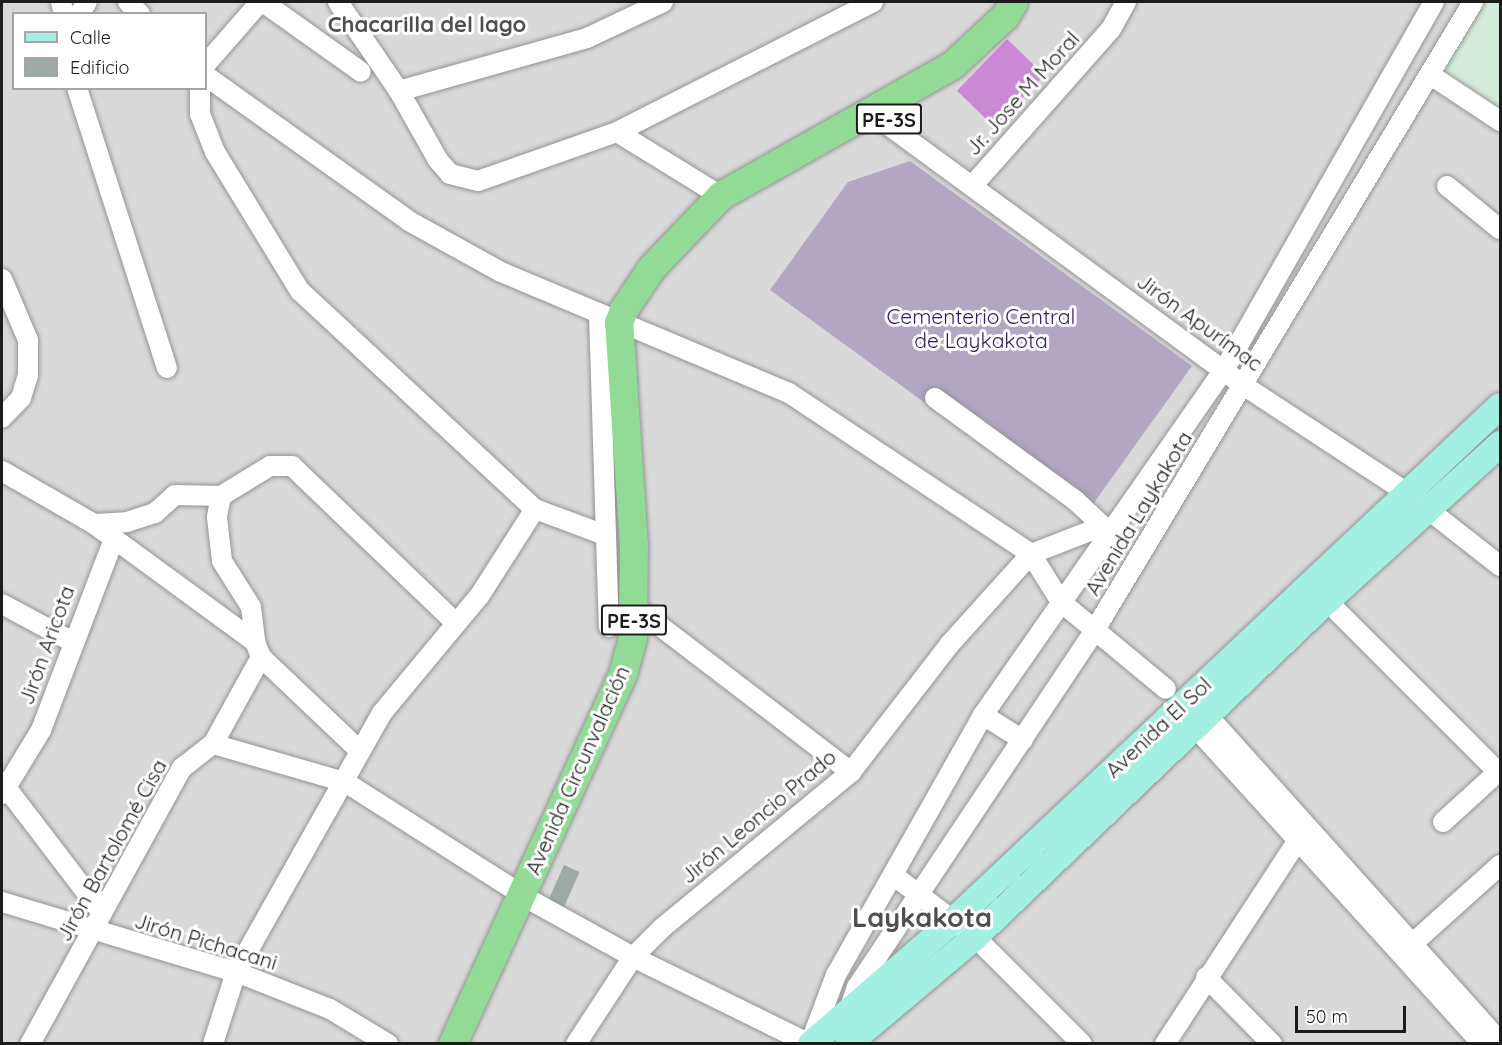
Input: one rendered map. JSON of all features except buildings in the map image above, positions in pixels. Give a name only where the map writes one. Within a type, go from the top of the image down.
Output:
[{"type":"highway","name":"PE-3S","points":[[878,118],[952,66],[1005,17],[1014,2]]},
{"type":"highway","name":"PE-3S","points":[[609,319],[652,268],[721,196],[774,178],[975,63],[1011,29],[1029,2]]},
{"type":"highway","name":"Avenida Circunvalación","points":[[459,1038],[522,894],[623,675],[635,607],[609,319]]},
{"type":"main road","name":"Avenida El Sol","points":[[806,1042],[848,1014],[954,920],[1178,698],[1500,406]]},
{"type":"main road","name":"Avenida El Sol","points":[[848,1044],[975,937],[1203,722],[1327,601],[1500,444]]},
{"type":"street","points":[[207,63],[261,2],[361,72]]},
{"type":"street","points":[[338,2],[399,91],[438,160],[463,180],[478,181],[617,132],[873,2]]},
{"type":"street","points":[[399,91],[587,38],[663,2]]},
{"type":"street","name":"Jr. Jose M Moral","points":[[973,185],[1111,29],[1126,2]]},
{"type":"street","name":"Avenida Laykakota","points":[[806,1042],[836,975],[983,715],[1108,528],[1224,370],[1434,2]]},
{"type":"street","name":"Avenida Laykakota","points":[[838,1044],[857,987],[923,894],[1093,633],[1432,76],[1473,2]]},
{"type":"street","points":[[1432,76],[1500,121]]},
{"type":"street","points":[[207,77],[409,221],[501,272],[789,393],[1031,554],[1060,602],[1093,633],[1178,698],[1203,722],[1406,949],[1483,1044]]},
{"type":"street","points":[[78,90],[167,368]]},
{"type":"street","points":[[200,90],[200,114],[215,152],[300,291],[535,509],[602,534]]},
{"type":"street","name":"Jirón Apurímac","points":[[878,118],[973,185],[1243,385],[1406,492],[1500,566]]},
{"type":"street","points":[[617,132],[721,196]]},
{"type":"street","points":[[1447,186],[1500,229]]},
{"type":"street","points":[[2,279],[28,340],[28,375],[21,398],[2,418]]},
{"type":"street","points":[[609,319],[602,534],[609,627]]},
{"type":"street","points":[[935,398],[1076,501],[1108,528]]},
{"type":"street","points":[[94,524],[127,522],[155,513],[175,495],[221,496],[270,466],[292,466],[456,623]]},
{"type":"street","points":[[2,471],[94,524],[113,541],[258,650],[359,750]]},
{"type":"street","points":[[221,496],[216,517],[222,561],[250,608],[258,650]]},
{"type":"street","points":[[213,1044],[236,972],[345,782],[359,750],[382,712],[480,594],[535,509]]},
{"type":"street","name":"Jirón Leoncio Prado","points":[[576,1044],[633,957],[662,928],[851,772],[949,645],[1031,554],[1108,528]]},
{"type":"street","name":"Jirón Aricota","points":[[4,788],[40,730],[71,641],[113,541]]},
{"type":"street","points":[[1327,601],[1499,773],[1443,822]]},
{"type":"street","points":[[2,604],[71,641]]},
{"type":"street","points":[[635,607],[851,772]]},
{"type":"street","name":"Jirón Bartolomé Cisa","points":[[30,1044],[94,932],[102,913],[182,768],[213,744],[258,650]]},
{"type":"street","points":[[983,715],[1023,740]]},
{"type":"street","points":[[213,744],[345,782],[522,894],[633,957],[806,1042]]},
{"type":"street","points":[[4,788],[102,913]]},
{"type":"street","points":[[1166,1044],[1206,977],[1302,834]]},
{"type":"street","points":[[1406,949],[1500,865]]},
{"type":"street","points":[[893,875],[923,894],[975,937],[1082,1044]]},
{"type":"street","name":"Jirón Pichacani","points":[[2,902],[94,932],[236,972],[330,1009],[388,1044]]},
{"type":"street","points":[[1406,949],[1500,1042]]},
{"type":"street","points":[[1206,977],[1272,1044]]},
{"type":"shaded area","points":[[2,2],[1500,2],[1500,1043],[2,1043]]},
{"type":"shaded area","points":[[1481,2],[1500,2],[1500,117],[1436,73]]},
{"type":"shaded area","points":[[1007,39],[1044,75],[994,127],[957,91]]},
{"type":"green space","name":"Cementerio Central de Laykakota","points":[[910,161],[1192,366],[1083,518],[770,290],[848,182]]},
{"type":"district","name":"Chacarilla del lago","points":[[427,25]]},
{"type":"district","name":"Laykakota","points":[[922,918]]}]
